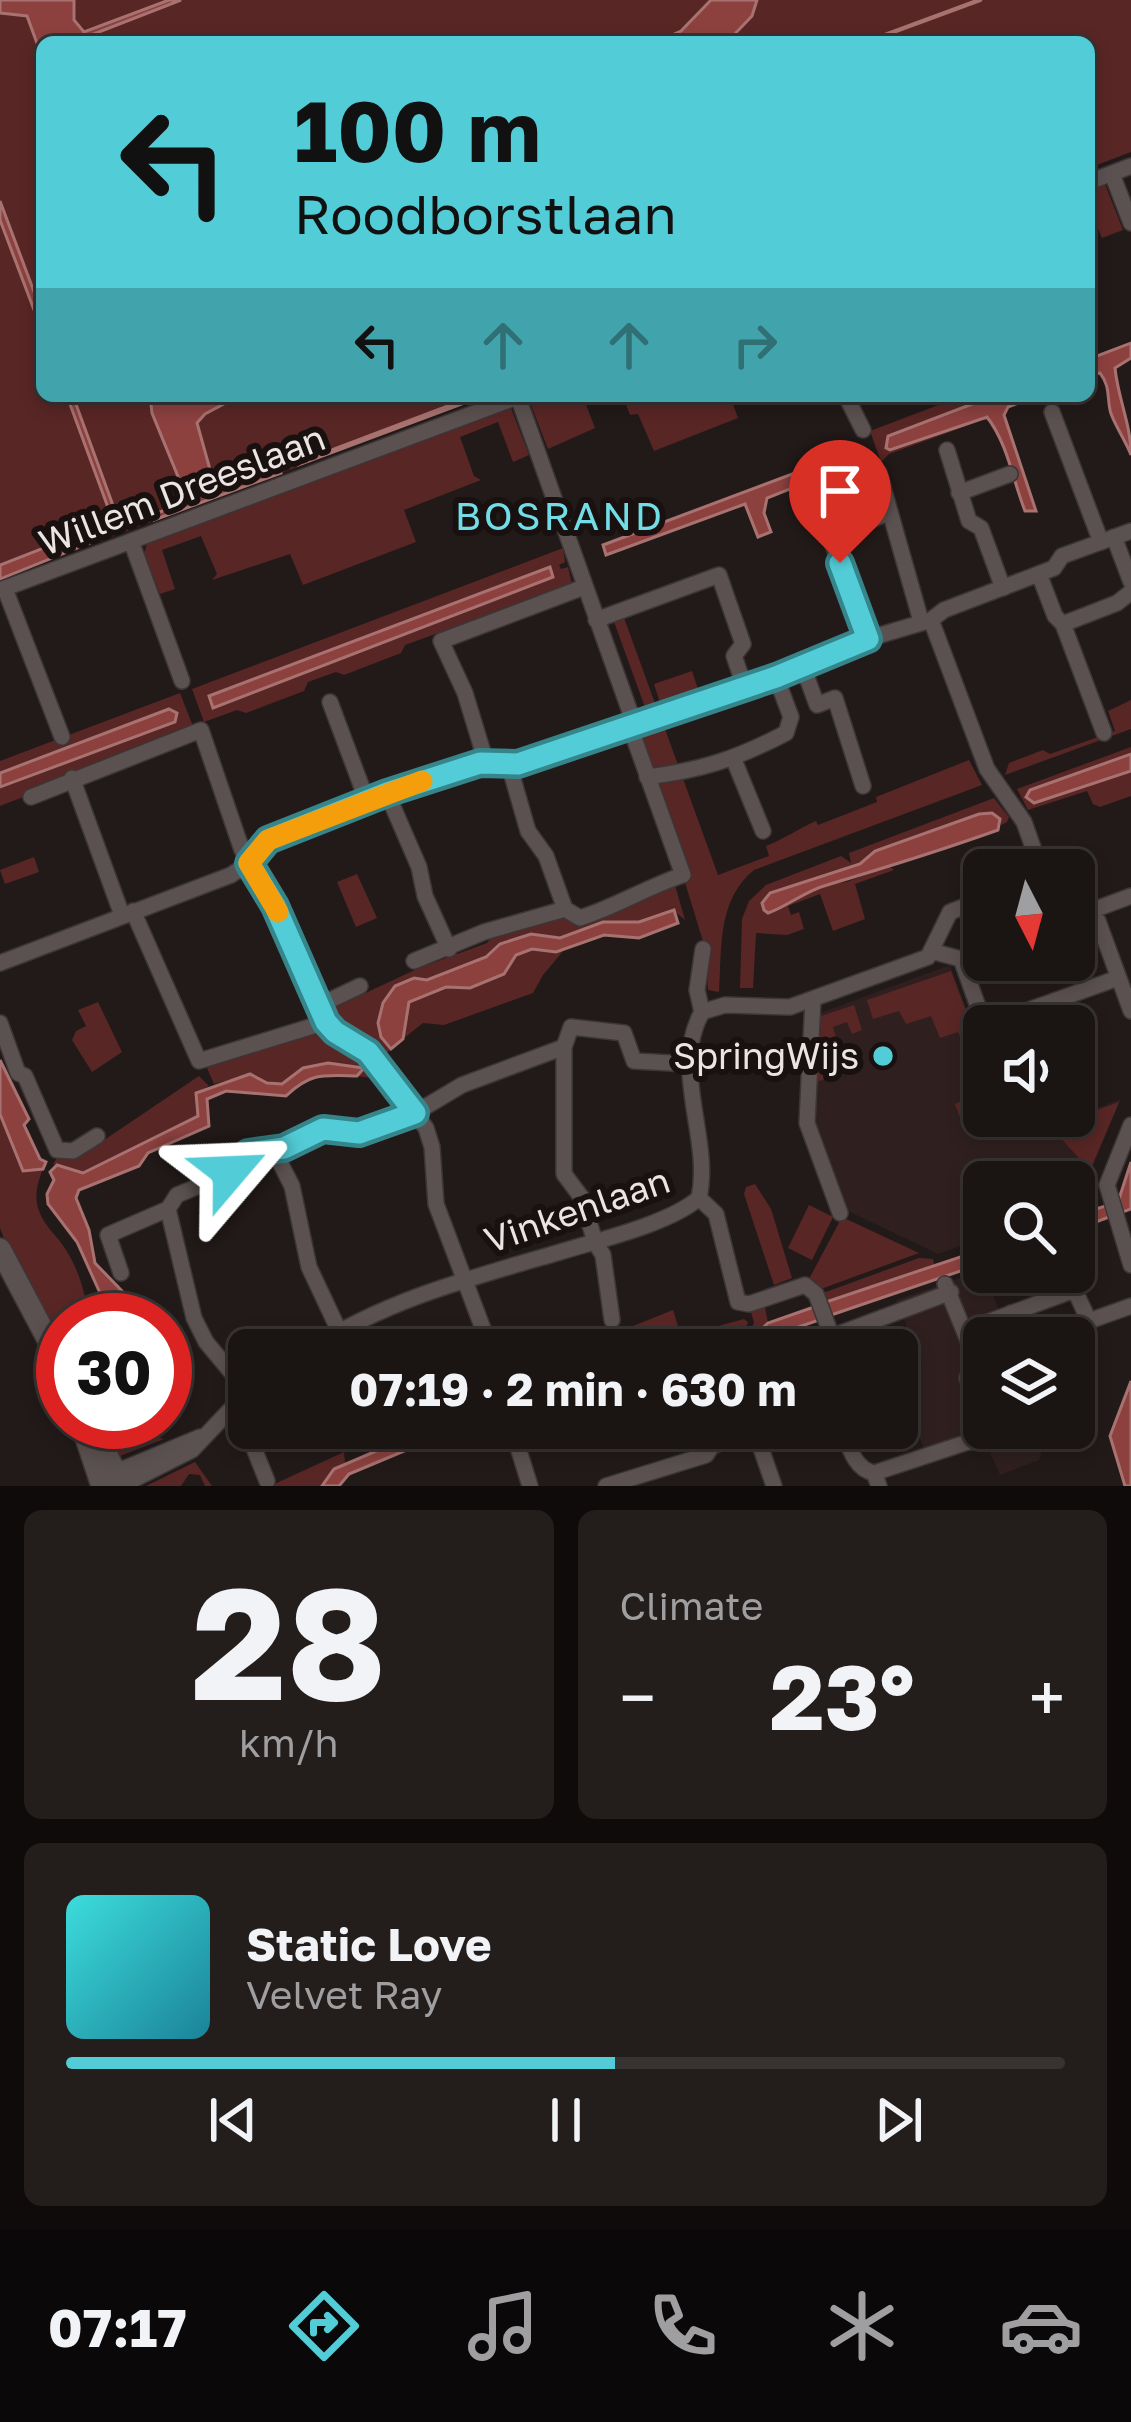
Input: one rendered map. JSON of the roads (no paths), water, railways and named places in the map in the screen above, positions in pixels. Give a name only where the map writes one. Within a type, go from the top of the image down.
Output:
[{"type":"street","points":[[1095,180],[1131,166]]},
{"type":"street","points":[[1112,174],[1131,223]]},
{"type":"street","name":"Willem Dreeslaan","points":[[2,590],[503,402]]},
{"type":"street","points":[[508,765],[528,830],[546,856],[566,909],[580,918],[683,875],[521,402]]},
{"type":"street","points":[[849,402],[863,430]]},
{"type":"street","points":[[1052,412],[1084,496],[1116,537],[1131,582]]},
{"type":"street","points":[[947,450],[969,521],[981,528],[1003,588]]},
{"type":"street","points":[[879,473],[926,620],[987,769],[1024,822],[1034,849]]},
{"type":"street","points":[[959,493],[1010,474]]},
{"type":"street","points":[[829,536],[889,513]]},
{"type":"street","points":[[822,515],[868,639]]},
{"type":"street","points":[[0,962],[231,875],[249,863],[268,840],[387,793],[486,762],[508,765],[776,677],[1054,568],[1062,556],[1116,537]]},
{"type":"street","points":[[131,541],[182,681]]},
{"type":"street","points":[[1039,574],[1104,733]]},
{"type":"street","points":[[596,620],[719,575],[743,644],[734,656],[744,685]]},
{"type":"street","points":[[486,762],[465,693],[441,641],[584,586]]},
{"type":"street","points":[[2,590],[62,737]]},
{"type":"street","points":[[1063,624],[1118,603],[1131,592]]},
{"type":"street","points":[[803,667],[817,705],[835,698],[863,786]]},
{"type":"street","points":[[647,777],[698,771],[734,760],[786,734],[791,717],[776,677]]},
{"type":"street","points":[[330,702],[367,801]]},
{"type":"street","points":[[31,797],[200,730],[249,863],[275,906],[322,1014],[335,1032],[368,1052],[415,1113],[431,1147],[436,1204],[482,1329]]},
{"type":"street","points":[[734,760],[763,831]]},
{"type":"street","points":[[72,778],[128,913],[199,1061],[322,1014],[360,986]]},
{"type":"street","points":[[387,793],[419,867],[424,896],[449,949]]},
{"type":"street","points":[[1095,905],[1131,896]]},
{"type":"street","points":[[702,1012],[725,1006],[790,1007],[928,957],[950,912],[963,907]]},
{"type":"street","points":[[414,961],[484,932],[566,909]]},
{"type":"street","points":[[1095,919],[1131,1011]]},
{"type":"street","name":"Vinkenlaan","points":[[342,1329],[464,1280],[669,1215],[699,1198],[700,1160],[689,1064],[702,1012],[697,990],[703,950]]},
{"type":"street","points":[[931,951],[961,959],[977,1005]]},
{"type":"street","points":[[1044,1005],[1118,979]]},
{"type":"street","points":[[813,999],[807,1123],[840,1214]]},
{"type":"street","points":[[0,1023],[18,1073],[25,1076],[57,1150],[73,1151],[98,1136]]},
{"type":"street","points":[[612,1320],[603,1255],[582,1198],[564,1174],[564,1048],[571,1028],[624,1033],[634,1061],[689,1064]]},
{"type":"street","points":[[121,1273],[108,1235],[168,1209],[177,1195],[228,1174],[248,1153],[284,1148],[323,1129],[359,1133],[415,1113],[462,1084],[564,1048]]},
{"type":"street","points":[[1131,1125],[1107,1185],[1131,1265]]},
{"type":"street","points":[[272,1147],[292,1186],[309,1267],[340,1329]]},
{"type":"street","points":[[699,1198],[716,1214],[738,1302],[749,1304],[805,1285],[817,1299],[829,1329]]},
{"type":"street","points":[[168,1209],[194,1318],[228,1372]]},
{"type":"street","points":[[0,1249],[36,1317]]},
{"type":"street","points":[[838,1329],[946,1291],[963,1324]]},
{"type":"street","points":[[999,1317],[1069,1292],[1076,1293],[1087,1317]]},
{"type":"street","points":[[1095,1319],[1131,1306]]},
{"type":"street","points":[[111,1483],[183,1456],[228,1410]]},
{"type":"street","points":[[851,1449],[856,1462],[877,1479],[963,1444]]},
{"type":"street","points":[[94,1449],[111,1483]]},
{"type":"street","points":[[100,1449],[111,1483]]},
{"type":"street","points":[[259,1449],[267,1481]]},
{"type":"street","points":[[519,1449],[530,1486]]},
{"type":"street","points":[[614,1484],[706,1455],[710,1449]]},
{"type":"street","points":[[764,1449],[774,1486]]},
{"type":"waterway","points":[[882,36],[980,0]]},
{"type":"place","name":"SpringWijs","points":[[883,1056]]},
{"type":"district","name":"BOSRAND","points":[[560,516]]}]
